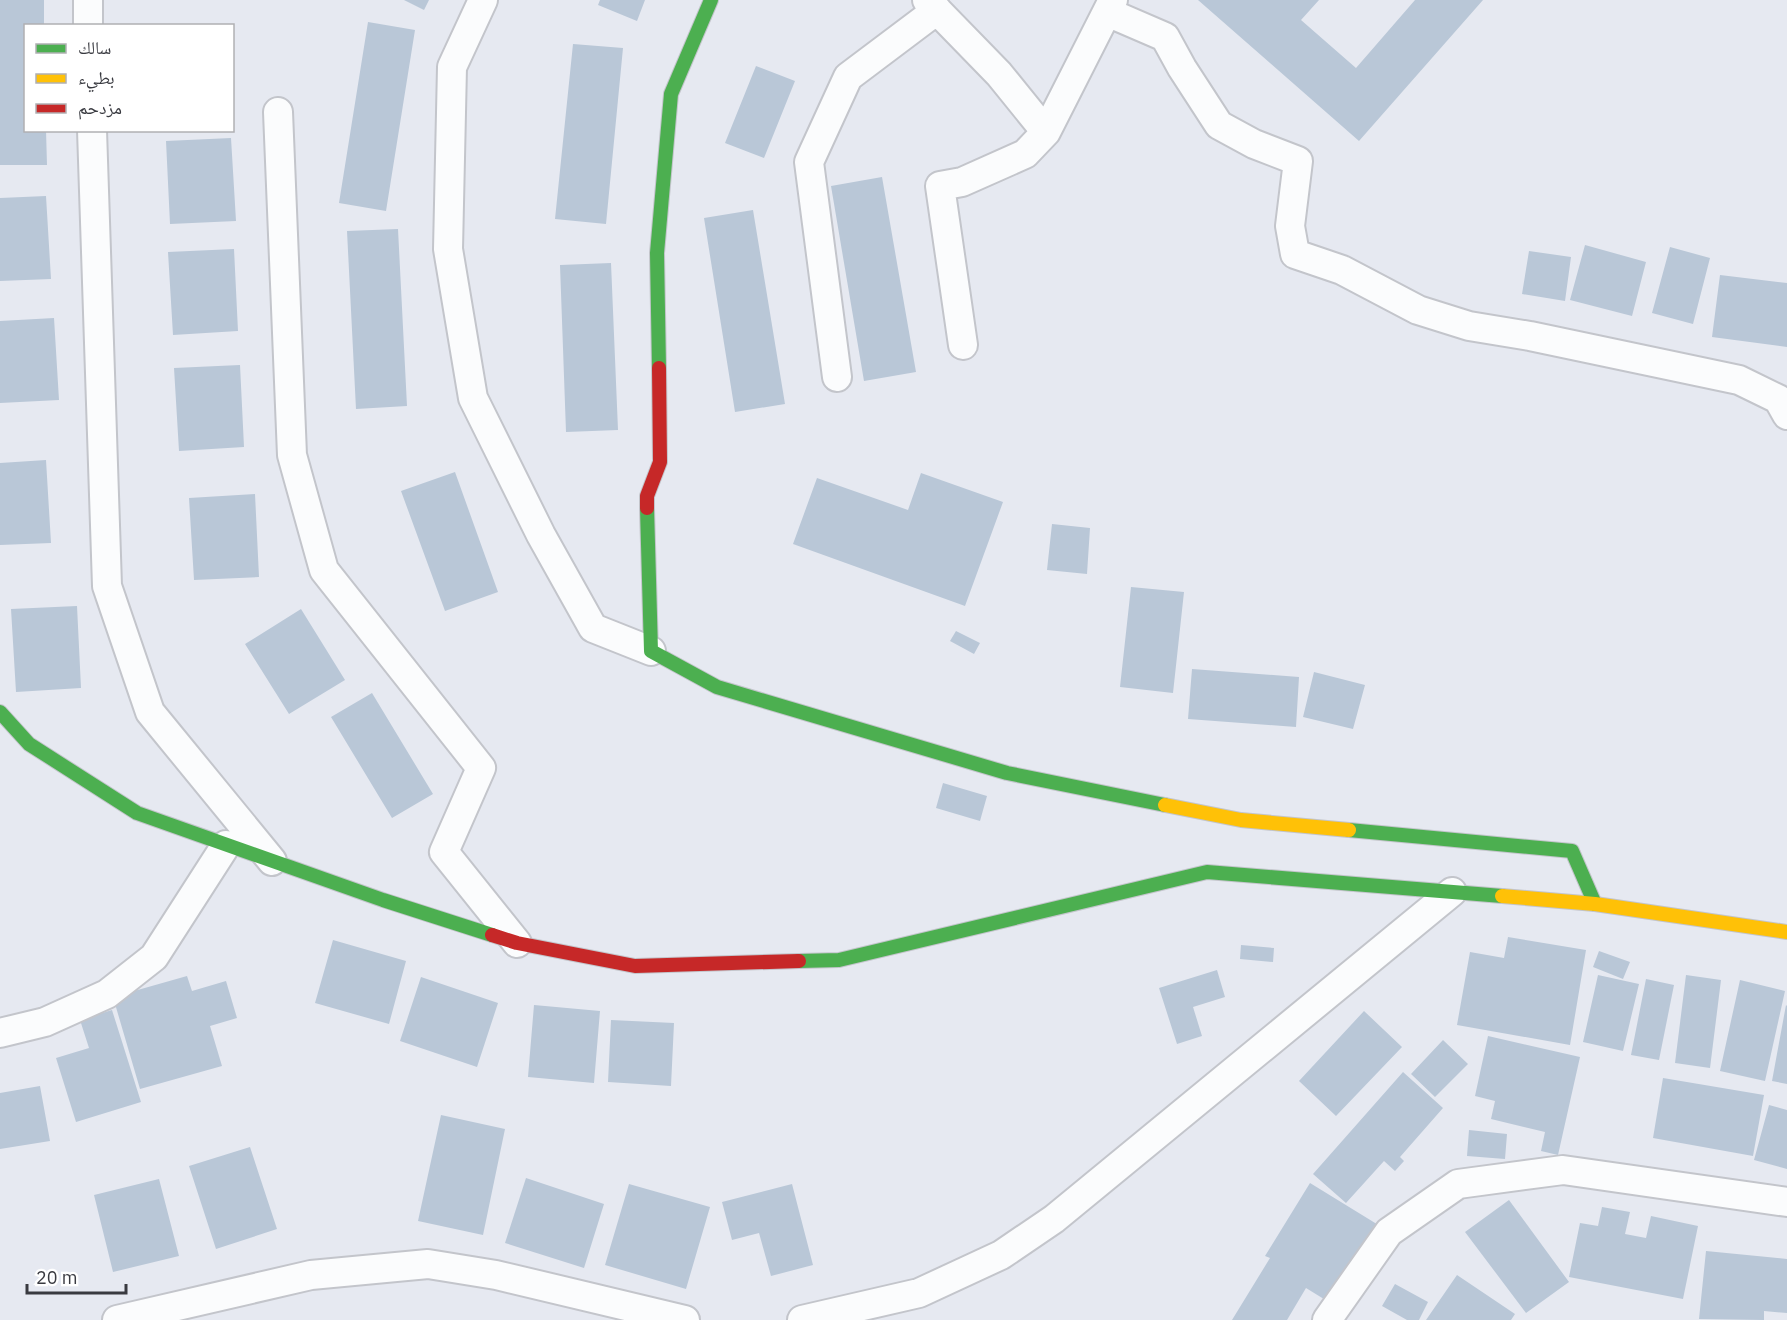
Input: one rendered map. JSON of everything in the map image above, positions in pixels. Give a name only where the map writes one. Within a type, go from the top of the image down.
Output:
[{"type":"street","points":[[87,0],[88,24]]},
{"type":"street","points":[[483,0],[452,67],[451,79],[448,249],[473,398],[541,535],[593,628],[651,651],[717,687],[1007,773],[1241,820],[1572,851],[1595,904]]},
{"type":"street","points":[[651,651],[648,496],[660,462],[657,253],[671,94],[711,0]]},
{"type":"street","points":[[837,377],[809,162],[848,77],[932,5],[999,74],[1046,132]]},
{"type":"street","points":[[963,345],[940,186],[962,182],[1025,154],[1046,132],[1110,6],[1165,37],[1182,68],[1220,125],[1254,144],[1298,161],[1290,226],[1295,254],[1342,270],[1418,310],[1469,326],[1530,336],[1739,380],[1778,399],[1787,415]]},
{"type":"street","points":[[278,112],[292,455],[324,570],[481,768],[444,852],[518,944]]},
{"type":"street","points":[[92,132],[107,586],[150,712],[272,861]]},
{"type":"street","points":[[0,712],[29,744],[137,813],[383,900],[518,944],[635,966],[838,960],[1207,872],[1595,904],[1787,932]]},
{"type":"street","points":[[0,1034],[45,1022],[107,994],[154,957],[226,845]]},
{"type":"street","points":[[802,1320],[919,1293],[1001,1255],[1054,1220],[1452,892]]},
{"type":"street","points":[[1327,1320],[1389,1232],[1458,1184],[1563,1170],[1787,1202]]},
{"type":"street","points":[[117,1320],[311,1275],[428,1264],[496,1275],[686,1320]]},
{"type":"building","points":[[0,0],[44,0],[44,24],[24,24],[24,132],[46,132],[47,165],[0,165]]},
{"type":"building","points":[[404,0],[429,0],[424,10]]},
{"type":"building","points":[[600,0],[645,0],[637,21],[598,5]]},
{"type":"building","points":[[1198,0],[1319,0],[1301,20],[1356,68],[1415,0],[1483,0],[1359,141]]},
{"type":"building","points":[[368,22],[415,30],[386,211],[339,203]]},
{"type":"building","points":[[573,44],[623,48],[606,224],[555,219]]},
{"type":"building","points":[[756,66],[795,81],[764,158],[725,143]]},
{"type":"building","points":[[231,138],[236,221],[170,224],[166,141]]},
{"type":"building","points":[[882,177],[916,372],[864,381],[831,186]]},
{"type":"building","points":[[46,196],[51,279],[0,281],[0,198]]},
{"type":"building","points":[[753,210],[785,404],[735,412],[704,218]]},
{"type":"building","points":[[398,229],[407,406],[356,409],[347,231]]},
{"type":"building","points":[[1585,245],[1646,262],[1632,316],[1570,300]]},
{"type":"building","points":[[1670,247],[1710,258],[1693,324],[1652,313]]},
{"type":"building","points":[[234,249],[238,331],[173,335],[168,252]]},
{"type":"building","points":[[1529,251],[1571,257],[1565,301],[1522,294]]},
{"type":"building","points":[[611,263],[618,430],[566,432],[560,265]]},
{"type":"building","points":[[1720,275],[1787,283],[1787,347],[1712,337]]},
{"type":"building","points":[[54,318],[59,400],[0,403],[0,321]]},
{"type":"building","points":[[240,365],[244,447],[179,451],[174,368]]},
{"type":"building","points":[[46,460],[51,543],[0,545],[0,463]]},
{"type":"building","points":[[455,472],[498,592],[445,611],[401,491]]},
{"type":"building","points":[[921,473],[1003,502],[965,606],[793,544],[817,478],[908,510]]},
{"type":"building","points":[[255,494],[259,577],[194,580],[189,498]]},
{"type":"building","points":[[1052,524],[1090,528],[1087,574],[1047,570]]},
{"type":"building","points":[[1131,587],[1184,592],[1173,693],[1120,687]]},
{"type":"building","points":[[77,606],[81,688],[16,692],[11,609]]},
{"type":"building","points":[[301,609],[345,680],[289,714],[245,644]]},
{"type":"building","points":[[956,631],[980,643],[974,654],[950,641]]},
{"type":"building","points":[[1192,669],[1299,677],[1296,727],[1188,719]]},
{"type":"building","points":[[1314,672],[1365,685],[1353,729],[1303,717]]},
{"type":"building","points":[[372,693],[433,794],[392,818],[331,717]]},
{"type":"building","points":[[943,783],[987,796],[980,821],[936,808]]},
{"type":"building","points":[[1508,937],[1586,950],[1570,1045],[1457,1025],[1470,952],[1504,958]]},
{"type":"building","points":[[333,940],[406,961],[389,1024],[315,1003]]},
{"type":"building","points":[[1241,945],[1274,948],[1273,962],[1240,959]]},
{"type":"building","points":[[1599,951],[1630,962],[1623,979],[1593,967]]},
{"type":"building","points":[[1217,970],[1225,997],[1193,1007],[1202,1036],[1177,1044],[1159,988]]},
{"type":"building","points":[[1598,975],[1639,984],[1623,1051],[1583,1042]]},
{"type":"building","points":[[1686,975],[1721,980],[1710,1068],[1675,1063]]},
{"type":"building","points":[[187,976],[192,991],[226,981],[237,1018],[210,1026],[222,1066],[140,1089],[113,997]]},
{"type":"building","points":[[421,977],[498,1003],[477,1067],[400,1041]]},
{"type":"building","points":[[1646,979],[1674,985],[1659,1060],[1631,1055]]},
{"type":"building","points":[[1740,980],[1785,991],[1765,1081],[1720,1071]]},
{"type":"building","points":[[534,1005],[600,1011],[594,1083],[528,1077]]},
{"type":"building","points":[[1787,1006],[1787,1084],[1772,1081]]},
{"type":"building","points":[[112,1010],[141,1102],[76,1122],[56,1058],[89,1048],[80,1020]]},
{"type":"building","points":[[1364,1011],[1402,1047],[1336,1116],[1299,1081]]},
{"type":"building","points":[[611,1020],[674,1023],[671,1086],[608,1082]]},
{"type":"building","points":[[1488,1036],[1580,1057],[1558,1155],[1541,1151],[1545,1132],[1491,1119],[1495,1101],[1475,1096]]},
{"type":"building","points":[[1443,1040],[1468,1064],[1435,1097],[1411,1074]]},
{"type":"building","points":[[1403,1072],[1443,1108],[1400,1157],[1404,1161],[1395,1171],[1384,1161],[1346,1203],[1313,1174]]},
{"type":"building","points":[[1663,1078],[1764,1095],[1753,1156],[1653,1138]]},
{"type":"building","points":[[40,1086],[50,1141],[0,1149],[0,1093]]},
{"type":"building","points":[[1769,1105],[1787,1110],[1787,1169],[1754,1160]]},
{"type":"building","points":[[441,1115],[505,1129],[483,1235],[418,1221]]},
{"type":"building","points":[[1469,1130],[1507,1134],[1505,1159],[1467,1156]]},
{"type":"building","points":[[250,1147],[277,1229],[216,1249],[189,1166]]},
{"type":"building","points":[[526,1178],[604,1204],[584,1268],[505,1243]]},
{"type":"building","points":[[159,1179],[179,1256],[113,1272],[94,1195]]},
{"type":"building","points":[[1310,1183],[1380,1226],[1332,1304],[1306,1288],[1287,1320],[1232,1320],[1270,1258],[1265,1256]]},
{"type":"building","points":[[629,1184],[710,1207],[686,1289],[605,1265]]},
{"type":"building","points":[[792,1184],[813,1265],[771,1276],[759,1233],[732,1240],[722,1202]]},
{"type":"building","points":[[1509,1200],[1569,1282],[1526,1313],[1465,1232]]},
{"type":"building","points":[[1602,1207],[1630,1212],[1625,1234],[1646,1238],[1651,1216],[1698,1226],[1683,1299],[1569,1277],[1580,1223],[1598,1226]]},
{"type":"building","points":[[1706,1251],[1787,1259],[1787,1313],[1764,1311],[1764,1320],[1699,1319]]},
{"type":"building","points":[[1457,1275],[1515,1314],[1511,1320],[1426,1320]]},
{"type":"building","points":[[1395,1284],[1428,1302],[1419,1320],[1407,1320],[1382,1306]]},
{"type":"traffic: fast","points":[[659,368],[657,253],[671,94],[711,0]]},
{"type":"traffic: fast","points":[[647,508],[651,651],[717,687],[1007,773],[1165,805]]},
{"type":"traffic: fast","points":[[0,712],[29,744],[137,813],[383,900],[492,935]]},
{"type":"traffic: fast","points":[[1349,830],[1572,851],[1595,904]]},
{"type":"traffic: fast","points":[[799,961],[839,960],[1207,872],[1502,896]]},
{"type":"traffic: slow","points":[[1165,805],[1241,820],[1349,830]]},
{"type":"traffic: slow","points":[[1502,896],[1595,904],[1787,932]]},
{"type":"traffic: jam","points":[[647,508],[647,496],[660,462],[659,368]]},
{"type":"traffic: jam","points":[[492,935],[517,943],[635,966],[799,961]]}]
